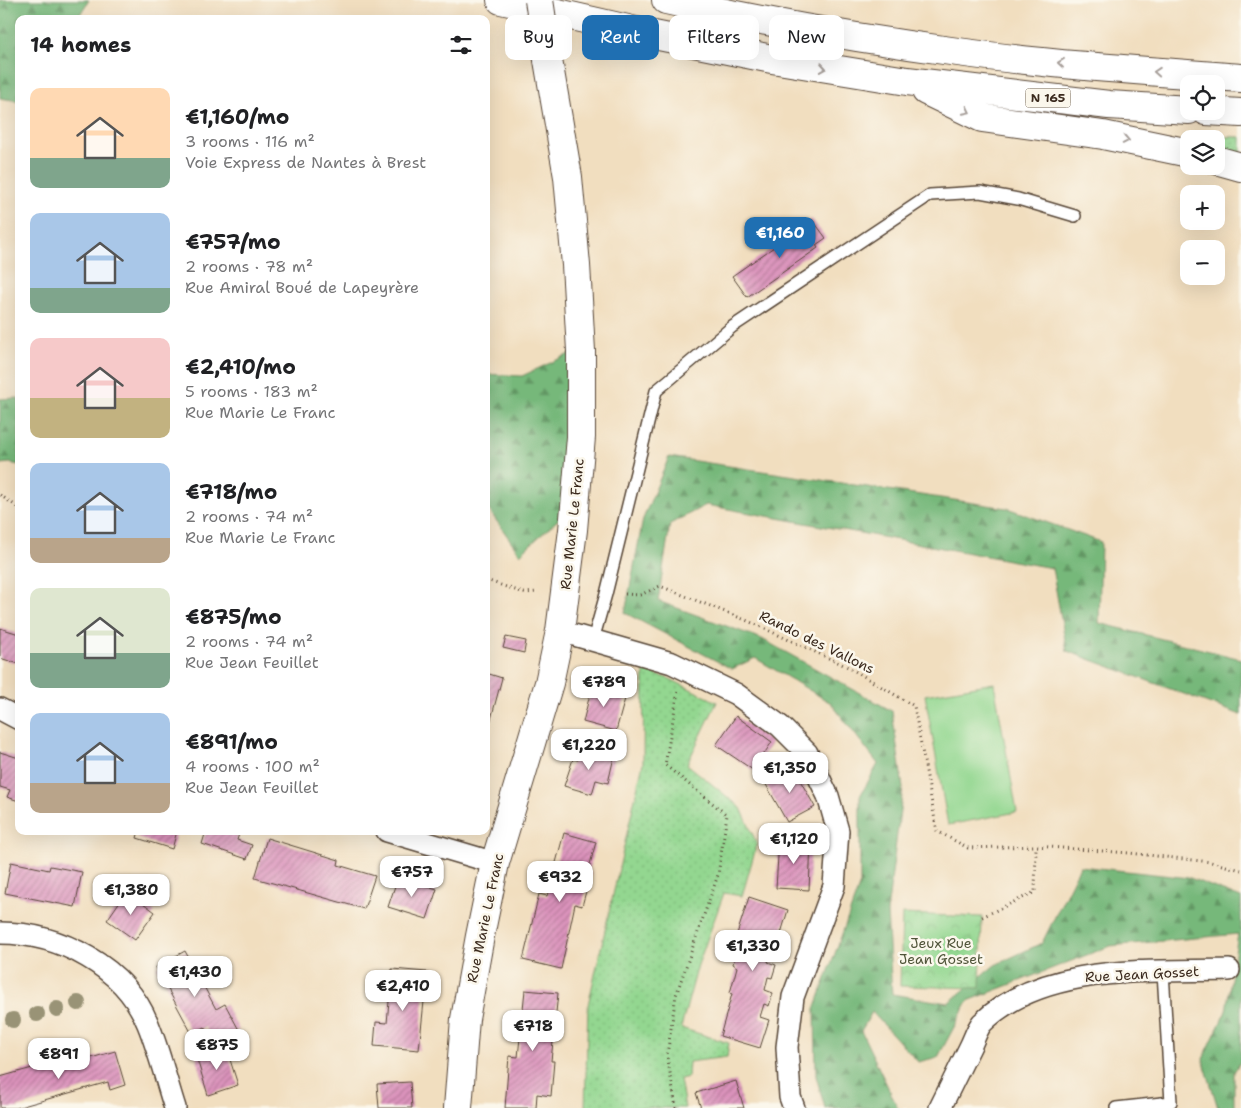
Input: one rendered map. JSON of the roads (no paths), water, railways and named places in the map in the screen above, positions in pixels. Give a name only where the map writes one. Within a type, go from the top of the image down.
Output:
[{"type":"main road","name":"N 165","points":[[501,0],[654,35],[772,59],[907,81],[1109,105],[1180,109]]},
{"type":"main road","name":"Rue Marie Le Franc","points":[[458,1108],[465,1019],[495,863],[549,684],[560,631],[573,530],[581,437],[581,351],[568,177],[539,0]]},
{"type":"main road","points":[[666,0],[838,34],[959,52],[1109,69],[1241,78]]},
{"type":"main road","points":[[907,81],[982,118],[1102,135],[1180,151]]},
{"type":"main road","points":[[1225,113],[1241,114]]},
{"type":"main road","points":[[1225,163],[1241,167]]},
{"type":"street","points":[[560,631],[672,663],[736,694],[780,726],[807,753],[828,796],[838,831],[834,886],[793,997],[787,1047],[790,1097],[794,1108]]},
{"type":"street","points":[[0,709],[15,717]]},
{"type":"street","points":[[400,835],[495,863]]},
{"type":"street","points":[[0,933],[28,936],[68,947],[86,955],[110,972],[128,992],[148,1024],[174,1108]]},
{"type":"street","name":"Rue Jean Gosset","points":[[940,1108],[981,1024],[1012,1000],[1046,986],[1075,979],[1118,973],[1229,970]]},
{"type":"lane","points":[[593,640],[656,391],[732,326],[930,195],[980,192],[1018,199],[1075,216]]},
{"type":"lane","points":[[1116,1108],[1171,1102],[1162,972]]},
{"type":"park label","name":"Jeux Rue Jean Gosset","points":[[941,952]]}]
